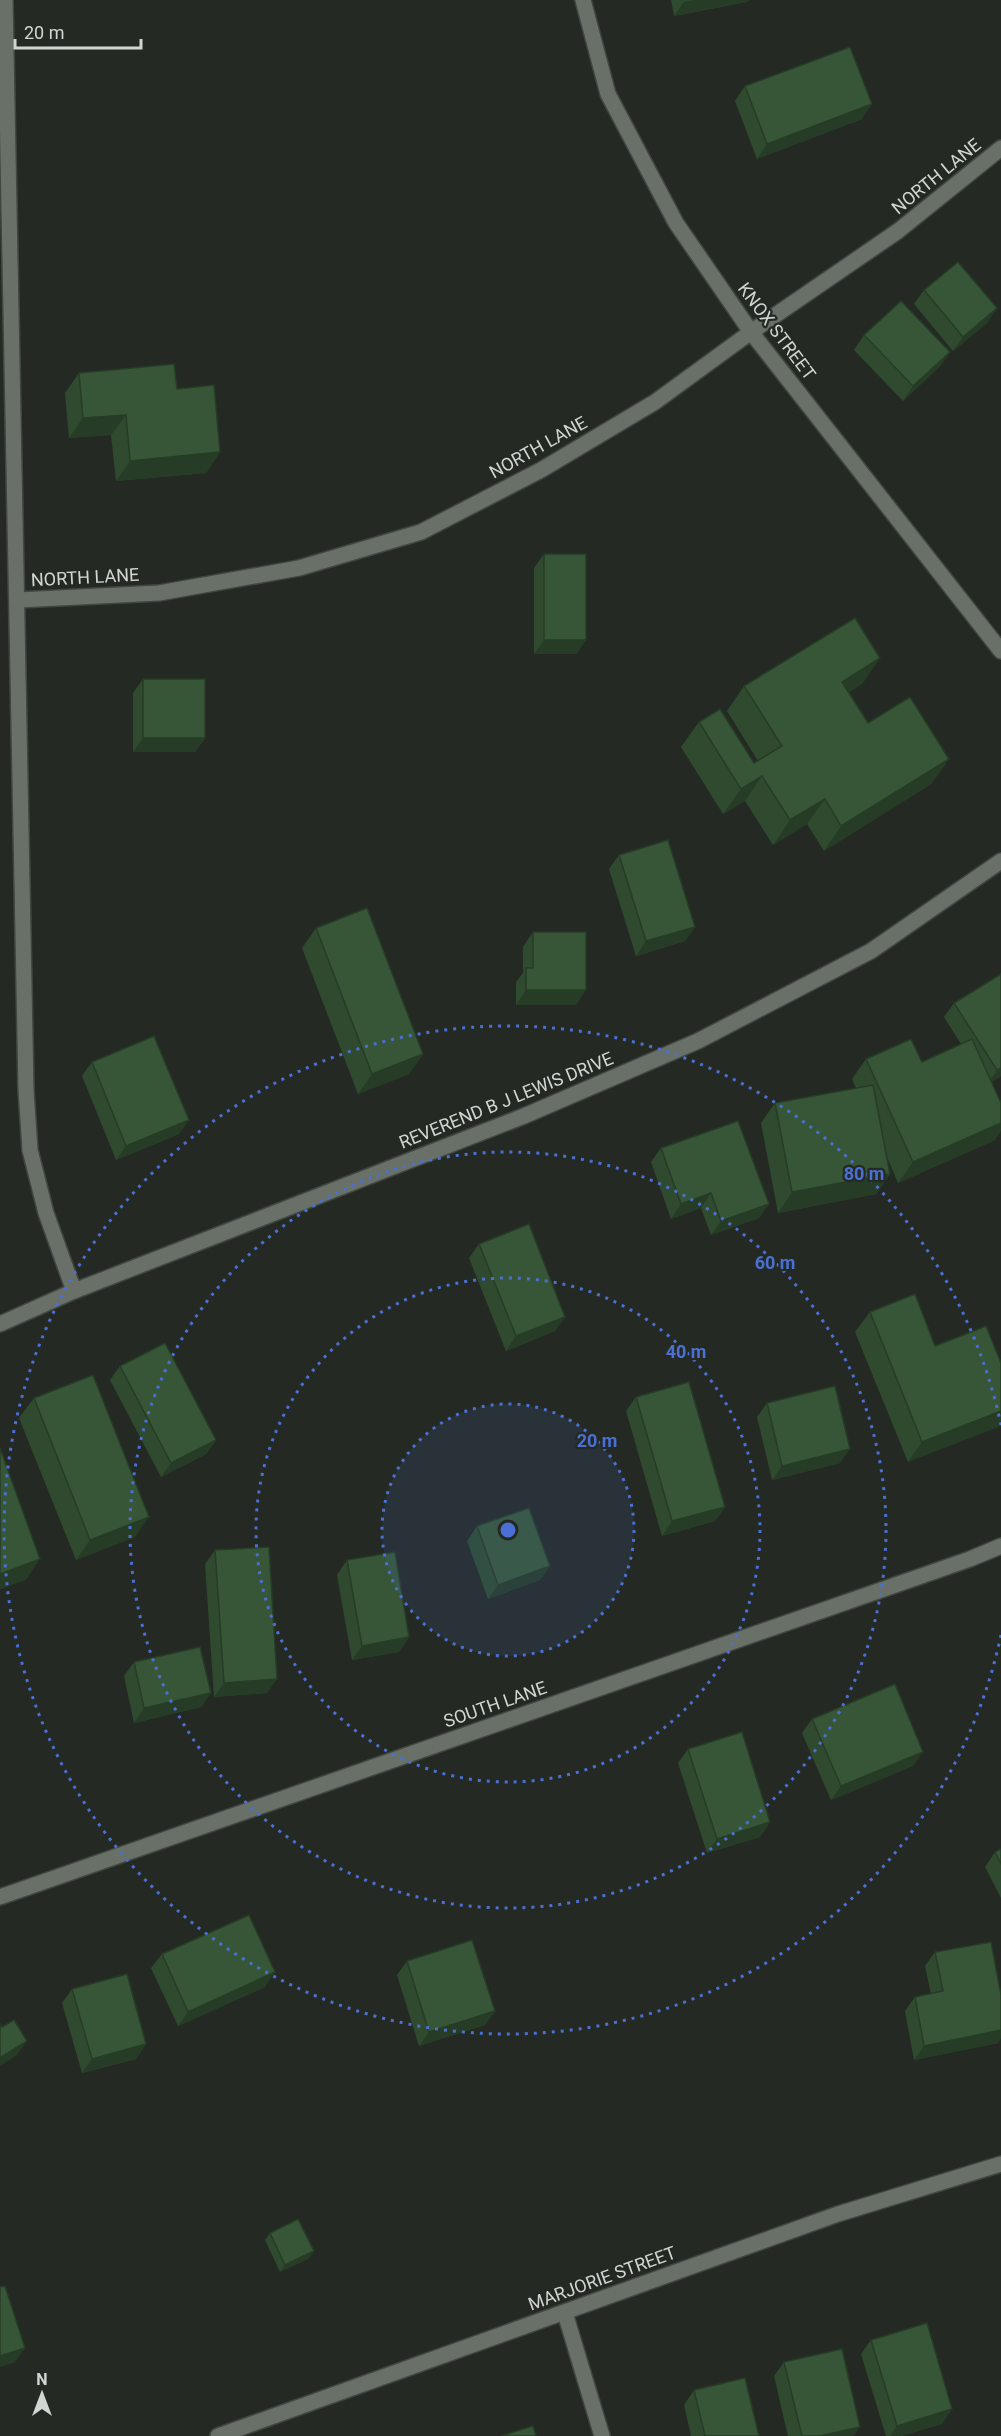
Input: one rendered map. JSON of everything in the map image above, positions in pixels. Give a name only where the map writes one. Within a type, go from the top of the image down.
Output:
[{"type":"street","points":[[5,0],[26,1090],[30,1150],[46,1213],[74,1291]]},
{"type":"street","name":"KNOX STREET","points":[[583,0],[608,94],[676,224],[751,332],[1001,651]]},
{"type":"street","name":"NORTH LANE","points":[[18,600],[159,593],[299,568],[421,532],[541,470],[655,402],[751,332],[898,231],[1001,148]]},
{"type":"street","name":"REVEREND B J LEWIS DRIVE","points":[[0,1324],[74,1291],[524,1116],[698,1041],[870,951],[1001,861]]},
{"type":"street","name":"SOUTH LANE","points":[[0,1897],[959,1563],[1001,1546]]},
{"type":"street","name":"MARJORIE STREET","points":[[218,2436],[838,2214],[1001,2164]]},
{"type":"street","points":[[565,2313],[602,2436]]},
{"type":"building","points":[[850,47],[872,104],[767,144],[745,86]]},
{"type":"building","points":[[958,262],[997,308],[963,337],[924,290]]},
{"type":"building","points":[[901,301],[950,352],[913,386],[864,335]]},
{"type":"building","points":[[174,364],[177,389],[214,385],[220,452],[130,461],[126,415],[83,418],[79,373]]},
{"type":"building","points":[[544,554],[586,554],[586,640],[544,640]]},
{"type":"building","points":[[855,618],[880,658],[842,682],[868,723],[910,697],[949,759],[841,826],[825,799],[790,820],[762,776],[741,789],[699,722],[720,709],[754,763],[782,746],[744,686]]},
{"type":"building","points":[[143,679],[205,679],[205,738],[143,738]]},
{"type":"building","points":[[668,840],[695,927],[646,941],[619,855]]},
{"type":"building","points":[[367,908],[423,1054],[372,1074],[316,928]]},
{"type":"building","points":[[533,932],[586,932],[586,990],[526,990],[526,968],[533,968]]},
{"type":"building","points":[[1001,974],[1001,1068],[997,1070],[954,1003]]},
{"type":"building","points":[[154,1036],[189,1120],[126,1146],[92,1062]]},
{"type":"building","points":[[911,1039],[922,1062],[972,1039],[1001,1103],[1001,1123],[913,1162],[866,1059]]},
{"type":"building","points":[[873,1085],[890,1174],[792,1192],[775,1103]]},
{"type":"building","points":[[738,1121],[769,1204],[721,1221],[711,1193],[681,1204],[661,1148]]},
{"type":"building","points":[[529,1224],[565,1317],[516,1336],[479,1244]]},
{"type":"building","points":[[915,1294],[935,1346],[986,1326],[1001,1363],[1001,1411],[922,1442],[870,1312]]},
{"type":"building","points":[[165,1343],[216,1440],[171,1463],[120,1366]]},
{"type":"building","points":[[93,1375],[149,1517],[90,1540],[34,1398]]},
{"type":"building","points":[[689,1382],[725,1507],[672,1521],[636,1397]]},
{"type":"building","points":[[835,1386],[850,1449],[782,1466],[767,1403]]},
{"type":"building","points":[[0,1448],[40,1559],[0,1574]]},
{"type":"building","points":[[529,1508],[550,1566],[498,1585],[477,1526]]},
{"type":"building","points":[[269,1547],[277,1679],[224,1683],[215,1550]]},
{"type":"building","points":[[395,1552],[409,1637],[362,1646],[347,1560]]},
{"type":"building","points":[[200,1647],[211,1693],[144,1708],[134,1662]]},
{"type":"building","points":[[895,1684],[923,1752],[841,1786],[812,1719]]},
{"type":"building","points":[[742,1732],[770,1822],[717,1839],[688,1749]]},
{"type":"building","points":[[1001,1849],[1001,1864],[995,1852]]},
{"type":"building","points":[[249,1915],[275,1972],[188,2012],[162,1954]]},
{"type":"building","points":[[472,1940],[495,2011],[429,2032],[407,1961]]},
{"type":"building","points":[[991,1942],[1001,1995],[1001,2030],[924,2046],[915,1997],[943,1991],[935,1952]]},
{"type":"building","points":[[127,1974],[146,2044],[92,2059],[72,1989]]},
{"type":"building","points":[[14,2020],[27,2041],[0,2058],[0,2024],[2,2027]]},
{"type":"building","points":[[298,2219],[314,2251],[285,2265],[270,2233]]},
{"type":"building","points":[[5,2286],[25,2348],[0,2356],[0,2287]]},
{"type":"building","points":[[927,2323],[952,2409],[897,2426],[871,2340]]},
{"type":"building","points":[[842,2349],[860,2427],[820,2436],[802,2436],[784,2362]]},
{"type":"building","points":[[745,2378],[759,2436],[705,2436],[694,2390]]},
{"type":"building","points":[[533,2426],[536,2436],[501,2436]]}]
